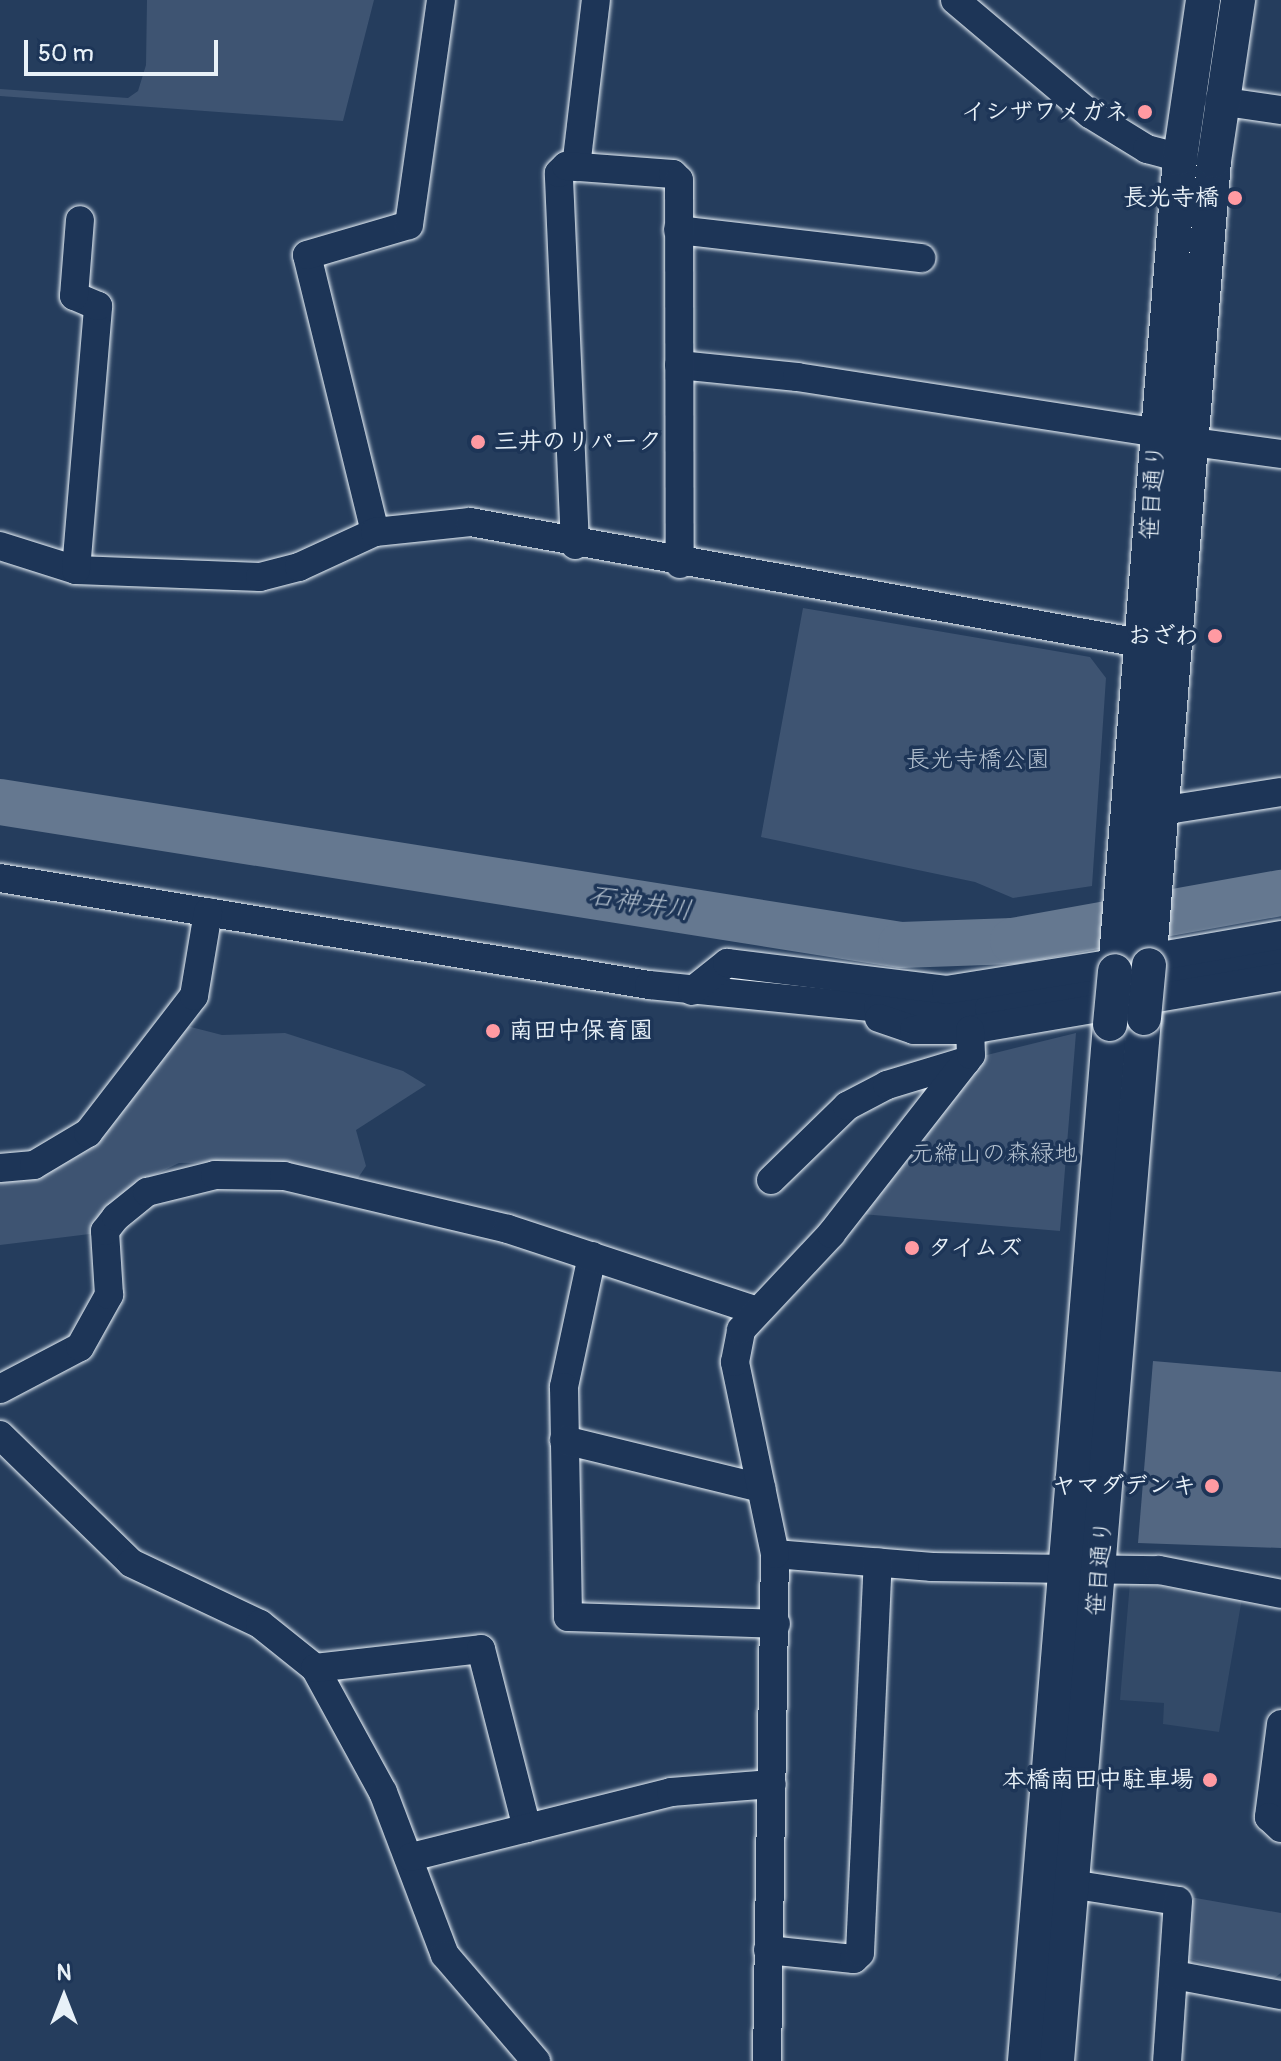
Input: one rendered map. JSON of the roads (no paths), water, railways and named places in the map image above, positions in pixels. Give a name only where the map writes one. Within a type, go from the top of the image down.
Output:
[{"type":"main road","name":"笹目通り","points":[[1057,2061],[1071,1884],[1110,1024],[1132,961],[1139,874],[1142,643],[1157,433],[1180,158],[1203,0]]},
{"type":"main road","name":"笹目通り","points":[[1139,874],[1161,811],[1219,101],[1238,0]]},
{"type":"main road","name":"笹目通り","points":[[1025,2061],[1084,1569],[1144,1018],[1132,961]]},
{"type":"street","points":[[375,532],[307,255],[409,225],[441,0]]},
{"type":"street","points":[[576,167],[596,0]]},
{"type":"street","points":[[955,0],[1090,114],[1147,149],[1180,158]]},
{"type":"street","points":[[1219,101],[1281,110]]},
{"type":"street","points":[[575,545],[559,173],[576,167],[673,174],[679,180],[680,564]]},
{"type":"street","points":[[76,570],[98,306],[74,296],[80,220]]},
{"type":"street","points":[[678,230],[921,258]]},
{"type":"street","points":[[679,365],[797,377],[1157,433]]},
{"type":"street","points":[[1193,442],[1281,454]]},
{"type":"street","points":[[0,546],[76,570],[260,577],[299,567],[375,532],[470,522],[680,564],[1175,649]]},
{"type":"street","points":[[1161,811],[1281,792]]},
{"type":"street","points":[[0,878],[692,991],[937,1011],[989,1008],[1281,957]]},
{"type":"street","points":[[0,1168],[34,1165],[88,1133],[194,996],[208,912]]},
{"type":"street","points":[[692,991],[727,963],[946,990],[1281,935]]},
{"type":"street","points":[[828,1002],[914,1030],[970,1030],[1281,977]]},
{"type":"street","points":[[767,2061],[775,1554],[735,1362],[741,1330],[755,1310],[831,1234],[966,1061],[970,1030]]},
{"type":"street","points":[[771,1180],[847,1106],[887,1085],[966,1061]]},
{"type":"street","points":[[0,1389],[80,1347],[109,1295],[105,1231],[147,1192],[180,1181],[284,1176],[508,1229],[755,1310]]},
{"type":"street","points":[[592,1256],[569,1352],[564,1440],[568,1617],[776,1624]]},
{"type":"street","points":[[0,1435],[131,1563],[260,1624],[315,1668],[411,1857],[445,1955],[536,2061]]},
{"type":"street","points":[[564,1440],[761,1488]]},
{"type":"street","points":[[775,1554],[878,1562],[1184,1573],[1281,1594]]},
{"type":"street","points":[[768,1950],[854,1959],[860,1953],[878,1562]]},
{"type":"street","points":[[315,1668],[481,1649],[527,1828]]},
{"type":"street","points":[[1281,1724],[1269,1817],[1281,1828]]},
{"type":"street","points":[[411,1857],[671,1792],[772,1784]]},
{"type":"street","points":[[1071,1884],[1178,1901],[1167,2061]]},
{"type":"street","points":[[1175,1975],[1281,1995]]},
{"type":"waterway","name":"石神井川","points":[[0,802],[901,945],[1013,941],[1281,893]]},
{"type":"place","name":"イシザワメガネ","points":[[1145,112]]},
{"type":"place","name":"長光寺橋","points":[[1235,198]]},
{"type":"place","name":"三井のリパーク","points":[[478,442]]},
{"type":"place","name":"おざわ","points":[[1215,636]]},
{"type":"place","name":"南田中保育園","points":[[493,1031]]},
{"type":"place","name":"タイムズ","points":[[912,1248]]},
{"type":"place","name":"ヤマダデンキ","points":[[1212,1486]]},
{"type":"place","name":"本橋南田中駐車場","points":[[1210,1780]]},
{"type":"park label","name":"長光寺橋公園","points":[[978,760]]},
{"type":"park label","name":"元締山の森緑地","points":[[994,1154]]}]
